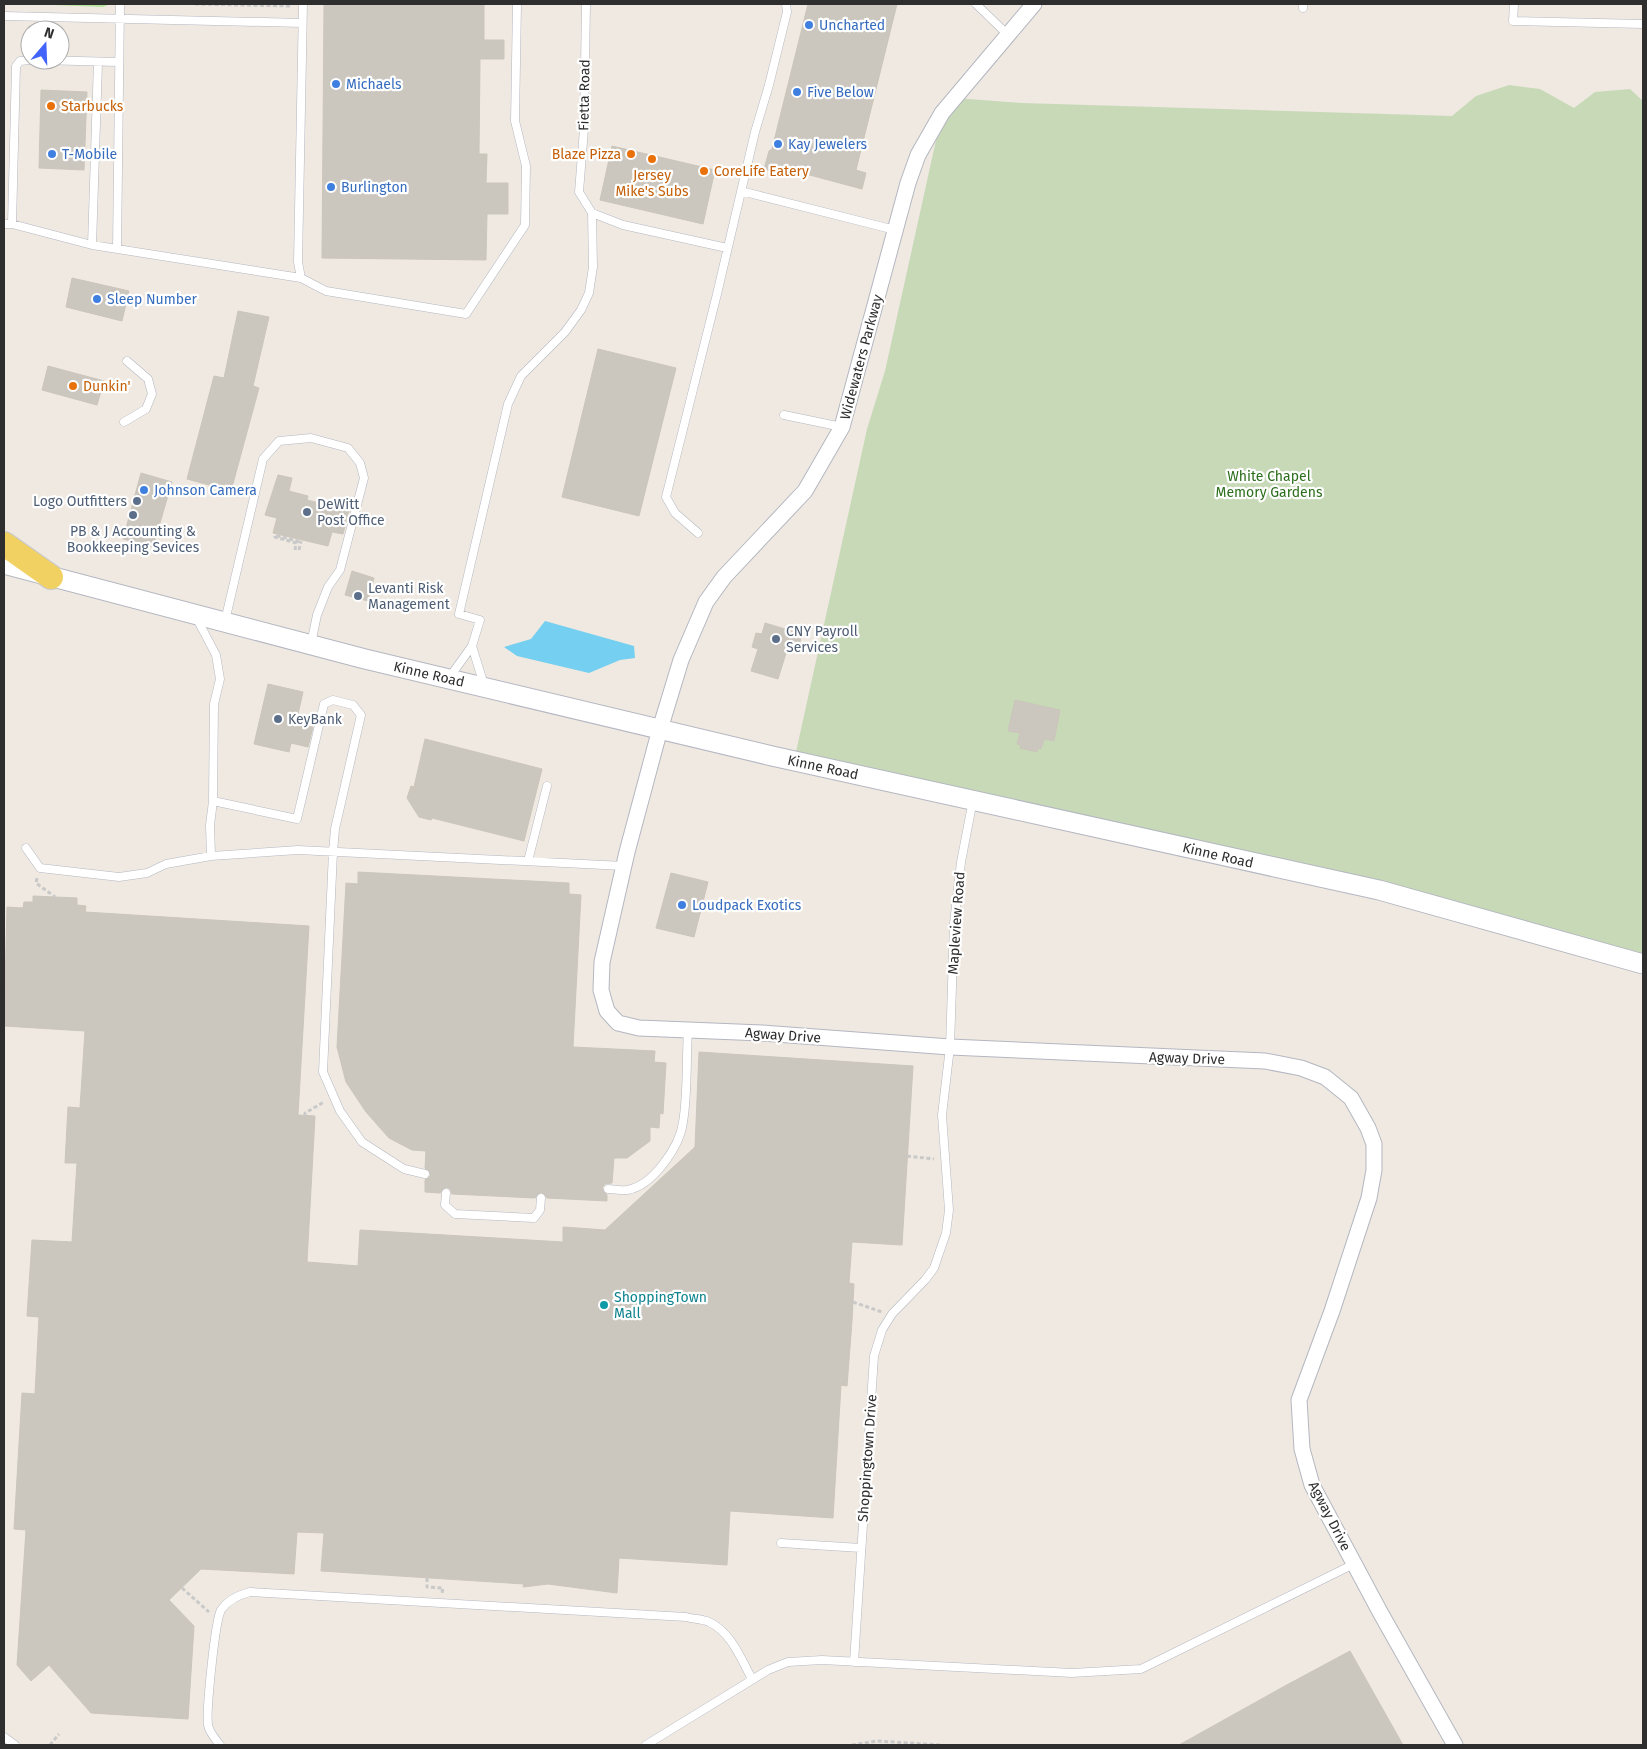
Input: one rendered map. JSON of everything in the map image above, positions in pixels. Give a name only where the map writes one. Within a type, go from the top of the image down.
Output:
[{"type":"main road","points":[[4,544],[51,577]]},
{"type":"street","name":"Widewaters Parkway","points":[[660,729],[681,660],[706,602],[724,577],[805,491],[842,427],[908,183],[930,132],[942,113],[1034,4]]},
{"type":"street","name":"Kinne Road","points":[[4,564],[310,645],[794,761],[1379,890],[1643,964]]},
{"type":"street","name":"Agway Drive","points":[[660,729],[624,866],[602,962],[601,990],[607,1011],[618,1023],[639,1028],[762,1033],[950,1047],[1265,1061],[1301,1068],[1325,1077],[1351,1098],[1368,1128],[1374,1144],[1374,1170],[1369,1198],[1299,1400],[1302,1449],[1312,1485],[1455,1745]]},
{"type":"lane","points":[[117,249],[120,4]]},
{"type":"lane","points":[[4,224],[12,224],[92,245],[301,278],[326,291],[466,314],[525,225],[526,166],[516,121],[517,4]]},
{"type":"lane","name":"Fietta Road","points":[[586,4],[584,129],[579,192],[592,213]]},
{"type":"lane","points":[[698,533],[675,513],[666,497],[755,132],[787,12],[786,4]]},
{"type":"lane","points":[[976,4],[1007,34]]},
{"type":"lane","points":[[1514,4],[1514,21],[1643,24]]},
{"type":"lane","points":[[301,278],[298,262],[303,5]]},
{"type":"lane","points":[[4,16],[302,23]]},
{"type":"lane","points":[[12,224],[16,66],[20,61]]},
{"type":"lane","points":[[70,61],[119,62]]},
{"type":"lane","points":[[92,245],[98,62]]},
{"type":"lane","points":[[741,192],[895,230]]},
{"type":"lane","points":[[449,678],[472,646],[480,620],[459,614],[508,404],[521,376],[565,332],[581,310],[589,293],[593,267],[592,213],[623,225],[727,248]]},
{"type":"lane","points":[[124,422],[146,409],[152,394],[148,379],[127,361]]},
{"type":"lane","points":[[784,415],[842,427]]},
{"type":"lane","points":[[224,623],[263,459],[280,441],[311,438],[348,448],[360,463],[364,478],[340,570],[328,588],[316,615],[310,645]]},
{"type":"lane","points":[[195,615],[216,655],[220,679],[214,704],[214,801],[210,825],[211,856]]},
{"type":"lane","points":[[472,646],[484,687]]},
{"type":"lane","points":[[214,801],[297,819],[324,704],[333,700],[354,704],[361,716],[335,829],[333,852],[323,1072],[333,1096],[350,1127],[362,1142],[404,1169],[425,1174]]},
{"type":"lane","points":[[528,861],[547,786]]},
{"type":"lane","name":"Mapleview Road","points":[[950,1047],[954,923],[961,862],[973,800]]},
{"type":"lane","points":[[26,848],[40,868],[119,877],[147,873],[166,864],[211,856],[259,852],[333,852],[624,866]]},
{"type":"lane","points":[[608,1189],[628,1190],[645,1180],[665,1162],[674,1148],[683,1124],[688,1030]]},
{"type":"lane","name":"Shoppingtown Drive","points":[[854,1662],[874,1356],[882,1330],[892,1314],[926,1280],[940,1256],[949,1210],[942,1115],[950,1047]]},
{"type":"lane","points":[[446,1193],[445,1206],[456,1214],[534,1218],[540,1210],[540,1198]]},
{"type":"lane","points":[[781,1543],[861,1548]]},
{"type":"lane","points":[[646,1745],[752,1679],[788,1662],[822,1660],[1072,1673],[1141,1670],[1354,1564]]},
{"type":"lane","points":[[220,1745],[208,1726],[217,1619],[225,1605],[233,1598],[250,1592],[686,1617],[709,1622],[721,1631],[732,1642],[752,1679]]},
{"type":"lane","points":[[4,1737],[15,1745]]},
{"type":"path","points":[[195,4],[303,5]]},
{"type":"path","points":[[274,537],[301,541],[297,550],[296,543],[274,537]]},
{"type":"path","points":[[40,868],[36,883],[55,897]]},
{"type":"path","points":[[305,1116],[306,1112],[333,1096]]},
{"type":"path","points":[[907,1156],[944,1160]]},
{"type":"path","points":[[853,1302],[872,1310],[892,1314]]},
{"type":"path","points":[[182,1588],[217,1619]]},
{"type":"path","points":[[50,1745],[59,1734]]},
{"type":"path","points":[[852,1745],[877,1741],[941,1745]]},
{"type":"green space","points":[[29,4],[110,4],[103,7]]},
{"type":"green space","name":"White Chapel Memory Gardens","points":[[1509,85],[1540,89],[1574,108],[1595,92],[1630,89],[1643,101],[1643,964],[1554,937],[794,761],[867,429],[885,371],[942,113],[955,98],[1022,103],[1452,116],[1476,96]]},
{"type":"water","points":[[545,621],[634,646],[635,658],[620,660],[589,673],[517,656],[504,647],[531,639]]},
{"type":"building","points":[[324,4],[484,4],[484,40],[504,40],[504,59],[480,59],[479,154],[487,154],[486,183],[508,183],[508,214],[487,214],[486,260],[322,258]]},
{"type":"building","points":[[808,4],[897,4],[856,170],[866,173],[862,189],[791,170],[783,174],[764,169],[769,151],[772,149]]},
{"type":"building","points":[[41,90],[87,92],[84,170],[39,168]]},
{"type":"building","points":[[612,146],[715,170],[703,224],[600,200]]},
{"type":"building","name":"Sleep Number","points":[[72,278],[129,291],[122,321],[66,307]]},
{"type":"building","points":[[238,311],[269,317],[253,386],[259,388],[231,491],[187,479],[214,376],[224,378]]},
{"type":"building","points":[[598,349],[676,368],[639,516],[562,497]]},
{"type":"building","name":"Dunkin'","points":[[48,366],[104,381],[97,405],[42,390]]},
{"type":"building","points":[[141,473],[172,482],[153,547],[123,539]]},
{"type":"building","name":"DeWitt Post Office","points":[[278,475],[292,478],[289,491],[308,496],[307,500],[349,510],[343,534],[332,532],[328,546],[273,533],[277,518],[265,515]]},
{"type":"building","points":[[352,571],[374,578],[368,601],[345,595]]},
{"type":"building","points":[[765,623],[802,634],[797,653],[787,650],[778,679],[751,671],[758,649],[752,647],[756,633],[762,634]]},
{"type":"building","name":"KeyBank","points":[[268,684],[303,692],[296,723],[313,727],[308,747],[291,743],[289,752],[254,744]]},
{"type":"building","points":[[1015,700],[1060,710],[1054,741],[1044,739],[1041,749],[1038,748],[1037,752],[1020,748],[1021,745],[1017,744],[1020,733],[1008,731]]},
{"type":"building","points":[[425,739],[542,769],[524,841],[432,818],[431,820],[419,817],[407,798],[411,786],[414,787]]},
{"type":"building","points":[[358,872],[569,883],[569,894],[581,895],[573,1047],[655,1051],[654,1062],[666,1063],[663,1114],[660,1113],[659,1128],[650,1127],[650,1141],[627,1158],[614,1158],[612,1183],[605,1184],[602,1188],[607,1195],[607,1201],[547,1198],[541,1192],[535,1198],[452,1194],[450,1189],[446,1187],[440,1193],[425,1192],[425,1180],[431,1175],[425,1168],[426,1151],[412,1150],[389,1138],[366,1112],[346,1082],[337,1047],[346,883],[358,884]]},
{"type":"building","name":"Loudpack Exotics","points":[[671,873],[708,882],[694,937],[656,928]]},
{"type":"building","name":"ShoppingTown Mall","points":[[33,896],[77,898],[77,905],[86,906],[85,912],[309,926],[298,1115],[315,1116],[307,1262],[358,1266],[360,1230],[563,1242],[563,1227],[605,1230],[695,1147],[699,1052],[913,1066],[902,1245],[852,1242],[849,1283],[854,1284],[852,1321],[847,1386],[841,1385],[833,1518],[730,1511],[727,1565],[619,1558],[617,1593],[548,1584],[523,1587],[524,1584],[321,1571],[324,1533],[297,1532],[294,1574],[201,1569],[169,1600],[194,1626],[188,1719],[91,1713],[49,1665],[31,1681],[17,1665],[26,1530],[14,1529],[22,1393],[35,1394],[39,1317],[27,1316],[32,1240],[72,1242],[77,1163],[65,1163],[68,1107],[80,1108],[85,1031],[4,1026],[7,907],[23,908],[24,902],[33,902]]},
{"type":"building","points":[[1350,1651],[1403,1745],[1179,1745],[1283,1687]]},
{"type":"place","name":"Uncharted","points":[[809,25]]},
{"type":"place","name":"Michaels","points":[[336,84]]},
{"type":"place","name":"Five Below","points":[[797,92]]},
{"type":"place","name":"Starbucks","points":[[51,106]]},
{"type":"place","name":"Kay Jewelers","points":[[778,144]]},
{"type":"place","name":"T-Mobile","points":[[52,154]]},
{"type":"place","name":"Blaze Pizza","points":[[631,154]]},
{"type":"place","name":"Jersey Mike's Subs","points":[[652,159]]},
{"type":"place","name":"CoreLife Eatery","points":[[704,171]]},
{"type":"place","name":"Burlington","points":[[331,187]]},
{"type":"place","name":"Sleep Number","points":[[97,299]]},
{"type":"place","name":"Dunkin'","points":[[73,386]]},
{"type":"place","name":"Johnson Camera","points":[[144,490]]},
{"type":"place","name":"Logo Outfitters","points":[[137,501]]},
{"type":"place","name":"DeWitt Post Office","points":[[307,512]]},
{"type":"place","name":"PB & J Accounting & Bookkeeping Sevices","points":[[133,515]]},
{"type":"place","name":"Levanti Risk Management","points":[[358,596]]},
{"type":"place","name":"CNY Payroll Services","points":[[776,639]]},
{"type":"place","name":"KeyBank","points":[[278,719]]},
{"type":"place","name":"Loudpack Exotics","points":[[682,905]]},
{"type":"place","name":"ShoppingTown Mall","points":[[604,1305]]}]
